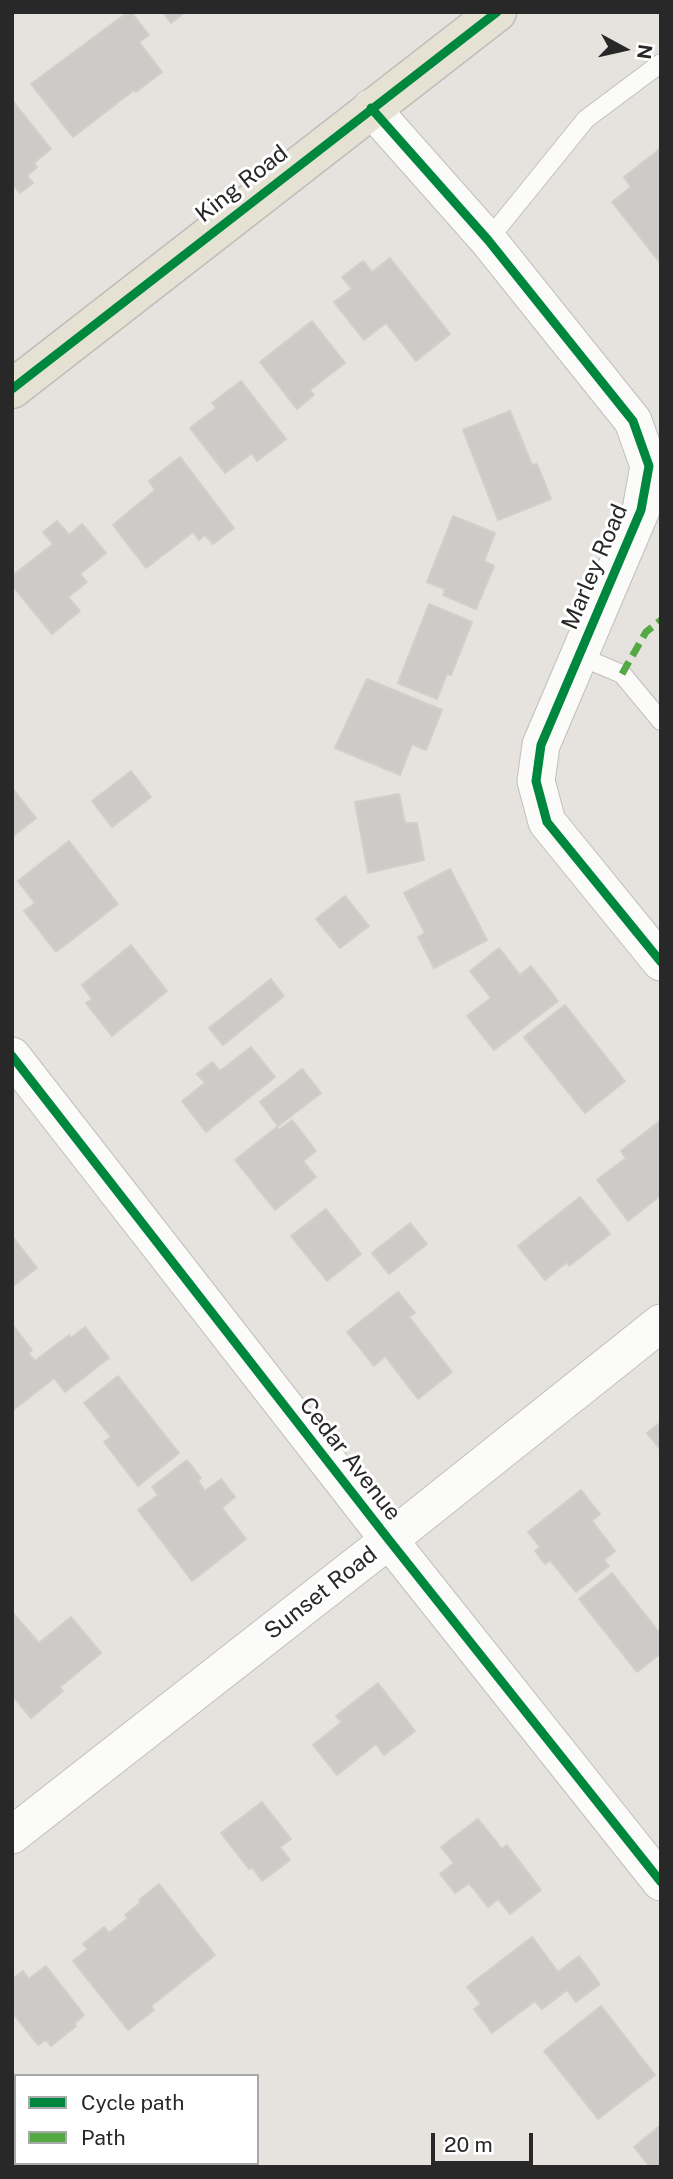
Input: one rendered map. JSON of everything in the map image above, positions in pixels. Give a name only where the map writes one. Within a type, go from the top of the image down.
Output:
[{"type":"main road","name":"King Road","points":[[12,388],[497,12]]},
{"type":"street","name":"Marley Road","points":[[371,108],[488,240],[633,421],[649,466],[641,510],[541,745],[536,780],[547,822],[661,962]]},
{"type":"street","name":"Cedar Avenue","points":[[12,1056],[389,1540],[661,1882]]},
{"type":"street","name":"Sunset Road","points":[[12,1835],[661,1323]]},
{"type":"lane","points":[[488,240],[586,119],[661,63]]},
{"type":"lane","points":[[579,656],[622,674],[661,721]]},
{"type":"building","points":[[131,12],[149,35],[139,42],[162,72],[73,137],[31,84]]},
{"type":"building","points":[[163,12],[185,12],[171,23]]},
{"type":"building","points":[[12,100],[51,149],[34,163],[37,167],[27,176],[33,183],[20,193],[12,187]]},
{"type":"building","points":[[661,148],[661,264],[612,202],[631,187],[624,177]]},
{"type":"building","points":[[390,258],[450,334],[416,361],[386,323],[364,340],[334,302],[352,289],[342,277],[363,261],[372,272]]},
{"type":"building","points":[[312,321],[345,363],[310,390],[314,395],[297,409],[260,362]]},
{"type":"building","points":[[241,381],[286,439],[257,461],[252,453],[225,473],[190,428],[216,408],[212,403]]},
{"type":"building","points":[[510,411],[532,465],[537,464],[551,499],[498,520],[463,430]]},
{"type":"building","points":[[180,457],[234,528],[213,544],[205,535],[199,540],[193,532],[146,568],[113,525],[155,490],[149,481]]},
{"type":"building","points":[[453,516],[495,533],[484,561],[494,566],[476,609],[443,595],[445,589],[427,582]]},
{"type":"building","points":[[57,521],[69,535],[82,524],[106,553],[80,574],[87,582],[68,597],[80,611],[52,634],[12,585],[12,576],[53,544],[43,532]]},
{"type":"building","points":[[429,604],[472,622],[451,675],[447,674],[437,699],[398,683]]},
{"type":"building","points":[[367,679],[442,710],[426,750],[412,744],[400,775],[335,748]]},
{"type":"building","points":[[131,771],[151,797],[112,827],[92,801]]},
{"type":"building","points":[[12,788],[36,818],[12,837]]},
{"type":"building","points":[[399,794],[405,823],[417,823],[424,860],[368,873],[355,802]]},
{"type":"building","points":[[69,841],[118,904],[56,952],[24,911],[35,903],[18,881]]},
{"type":"building","points":[[450,869],[487,940],[434,968],[418,937],[425,933],[404,893]]},
{"type":"building","points":[[345,896],[369,926],[340,948],[316,919]]},
{"type":"building","points":[[131,945],[167,991],[112,1036],[86,1003],[92,999],[82,985]]},
{"type":"building","points":[[499,948],[520,975],[531,966],[558,1001],[494,1050],[467,1016],[491,998],[470,971]]},
{"type":"building","points":[[271,979],[284,996],[223,1045],[209,1028]]},
{"type":"building","points":[[565,1005],[625,1081],[585,1113],[524,1037]]},
{"type":"building","points":[[251,1047],[275,1077],[206,1132],[182,1101],[205,1083],[197,1074],[212,1062],[220,1071]]},
{"type":"building","points":[[302,1069],[321,1093],[278,1126],[260,1102]]},
{"type":"building","points":[[292,1120],[316,1151],[303,1161],[316,1177],[275,1210],[235,1160],[277,1127],[279,1130]]},
{"type":"building","points":[[661,1120],[661,1195],[628,1221],[597,1180],[626,1158],[621,1151]]},
{"type":"building","points":[[580,1197],[610,1234],[569,1266],[567,1262],[545,1280],[518,1246]]},
{"type":"building","points":[[326,1209],[361,1254],[327,1281],[291,1236]]},
{"type":"building","points":[[410,1223],[427,1244],[389,1274],[372,1253]]},
{"type":"building","points":[[12,1236],[37,1268],[12,1287]]},
{"type":"building","points":[[398,1292],[415,1313],[409,1317],[452,1372],[418,1399],[385,1356],[374,1366],[347,1332]]},
{"type":"building","points":[[12,1324],[32,1350],[28,1353],[35,1361],[69,1335],[71,1338],[85,1327],[109,1358],[65,1392],[54,1378],[12,1411]]},
{"type":"building","points":[[118,1376],[179,1453],[138,1486],[104,1442],[111,1437],[84,1403]]},
{"type":"building","points":[[661,1422],[661,1450],[647,1433]]},
{"type":"building","points":[[187,1460],[201,1478],[198,1481],[205,1491],[221,1479],[235,1497],[222,1508],[246,1539],[192,1581],[138,1510],[158,1495],[152,1487]]},
{"type":"building","points":[[581,1490],[600,1514],[592,1521],[615,1551],[604,1560],[609,1566],[576,1592],[550,1560],[545,1564],[535,1551],[540,1547],[528,1532]]},
{"type":"building","points":[[612,1573],[658,1631],[661,1629],[661,1653],[637,1672],[579,1599]]},
{"type":"building","points":[[13,1613],[39,1643],[71,1617],[101,1653],[60,1687],[63,1691],[31,1718],[12,1695]]},
{"type":"building","points":[[378,1683],[415,1731],[384,1755],[376,1744],[337,1775],[313,1745],[342,1722],[336,1716]]},
{"type":"building","points":[[262,1802],[291,1839],[280,1847],[290,1860],[262,1881],[221,1833]]},
{"type":"building","points":[[478,1819],[502,1849],[507,1845],[541,1890],[510,1914],[498,1899],[488,1907],[469,1883],[455,1893],[440,1874],[454,1863],[441,1847]]},
{"type":"building","points":[[159,1884],[215,1955],[151,2006],[154,2010],[128,2030],[73,1961],[88,1949],[83,1944],[104,1927],[109,1933],[128,1918],[125,1915]]},
{"type":"building","points":[[532,1937],[558,1972],[579,1956],[600,1984],[576,2002],[567,1990],[542,2009],[535,2001],[492,2033],[474,2009],[481,2004],[467,1987]]},
{"type":"building","points":[[46,1966],[84,2015],[74,2024],[76,2026],[51,2046],[46,2040],[38,2045],[12,2012],[12,1979],[23,1971],[29,1979]]},
{"type":"building","points":[[601,2006],[655,2075],[598,2119],[544,2051]]},
{"type":"building","points":[[661,2125],[661,2167],[650,2167],[634,2147]]},
{"type":"marked path","points":[[622,674],[646,632],[661,620]]},
{"type":"cycle path","points":[[12,389],[497,12]]},
{"type":"cycle path","points":[[371,108],[488,240],[633,421],[649,466],[641,510],[541,745],[536,781],[547,822],[661,962]]},
{"type":"cycle path","points":[[12,1056],[389,1540],[661,1882]]}]
